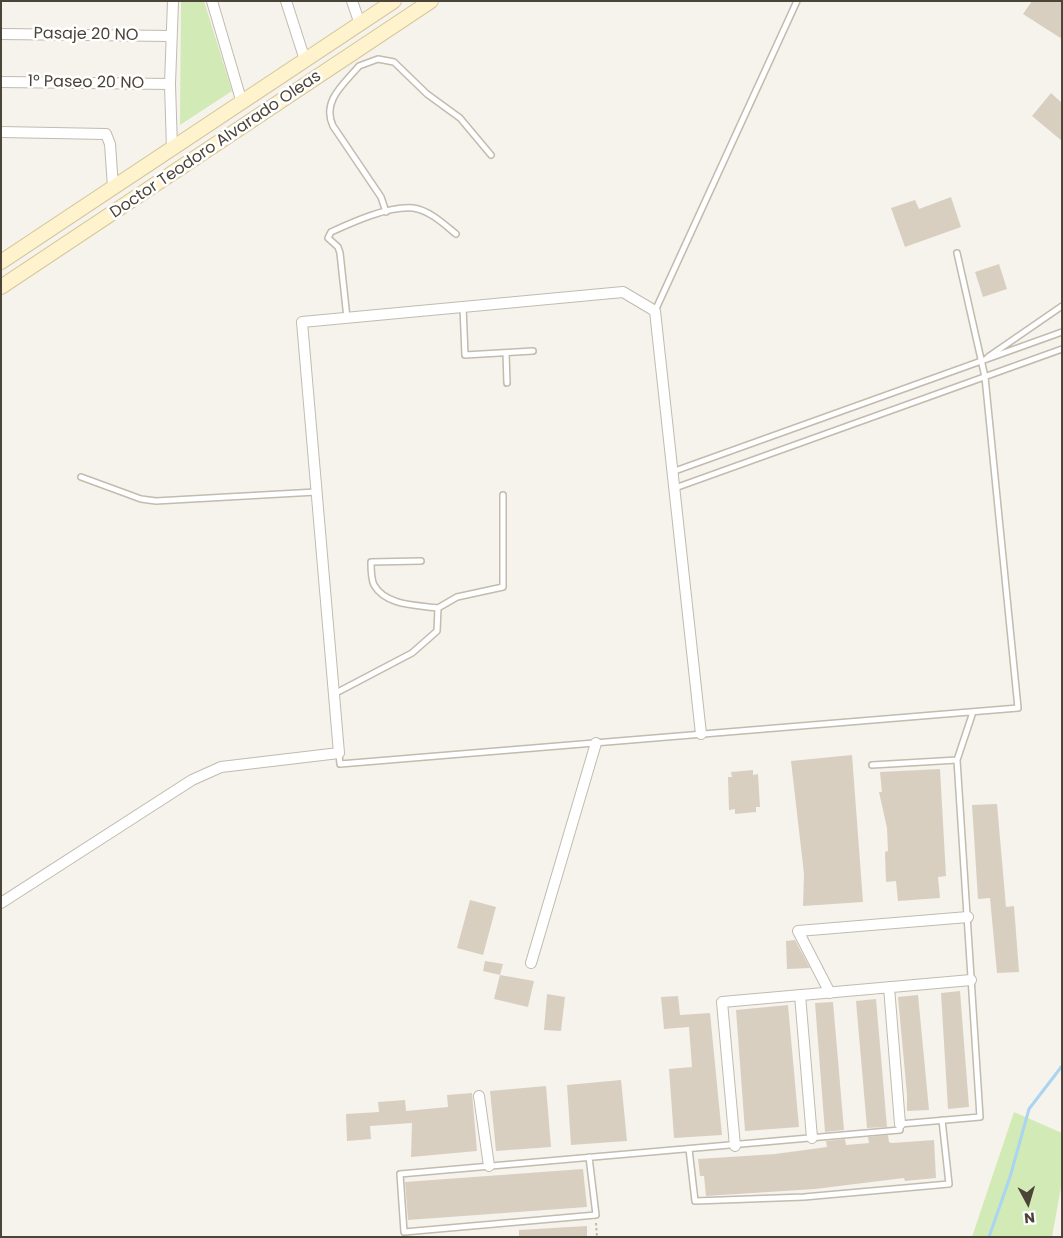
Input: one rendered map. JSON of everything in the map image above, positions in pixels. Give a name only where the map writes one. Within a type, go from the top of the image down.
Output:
[{"type":"main road","name":"Doctor Teodoro Alvarado Oleas","points":[[1,262],[394,1]]},
{"type":"main road","name":"Doctor Teodoro Alvarado Oleas","points":[[1,287],[431,1]]},
{"type":"street","points":[[172,150],[170,84],[173,1]]},
{"type":"street","points":[[212,1],[242,103]]},
{"type":"street","points":[[286,1],[305,60]]},
{"type":"street","points":[[352,1],[360,24]]},
{"type":"street","name":"Pasaje 20 NO","points":[[1,34],[172,36]]},
{"type":"street","name":"1° Paseo 20 NO","points":[[1,82],[170,84]]},
{"type":"street","points":[[1,132],[106,134],[110,144],[113,187]]},
{"type":"street","points":[[1,903],[199,776],[221,767],[339,753],[302,322],[623,292],[655,311],[701,734]]},
{"type":"street","points":[[531,963],[596,743]]},
{"type":"street","points":[[830,993],[798,931],[968,918]]},
{"type":"street","points":[[735,1146],[722,1002],[972,980]]},
{"type":"street","points":[[889,987],[900,1124]]},
{"type":"street","points":[[800,995],[812,1138]]},
{"type":"street","points":[[479,1096],[489,1166]]},
{"type":"lane","points":[[655,311],[797,1]]},
{"type":"lane","points":[[386,212],[381,196],[333,126],[329,115],[331,100],[359,66],[365,62],[378,59],[394,62],[427,94],[460,118],[491,155]]},
{"type":"lane","points":[[347,318],[340,253],[338,247],[330,241],[329,235],[331,232],[359,220],[386,212],[414,208],[438,219],[456,234]]},
{"type":"lane","points":[[339,753],[340,764],[1018,708],[985,376],[957,253]]},
{"type":"lane","points":[[982,361],[1062,306]]},
{"type":"lane","points":[[462,307],[465,355],[533,352]]},
{"type":"lane","points":[[672,472],[1062,332]]},
{"type":"lane","points":[[675,488],[1062,349]]},
{"type":"lane","points":[[506,353],[507,382]]},
{"type":"lane","points":[[81,477],[142,499],[156,501],[316,492]]},
{"type":"lane","points":[[421,561],[371,562],[373,584],[382,594],[398,602],[438,608],[458,597],[503,587],[503,495]]},
{"type":"lane","points":[[334,695],[412,653],[437,631],[438,608]]},
{"type":"lane","points":[[590,1157],[596,1215],[404,1232],[400,1174],[590,1157],[735,1146],[900,1130],[900,1124],[980,1117],[957,760],[973,712]]},
{"type":"lane","points":[[872,765],[957,760]]},
{"type":"lane","points":[[689,1149],[695,1201],[804,1197],[949,1184],[942,1120]]},
{"type":"path","points":[[596,1215],[597,1237]]},
{"type":"green space","points":[[181,1],[204,1],[232,91],[180,125]]},
{"type":"green space","points":[[1014,1112],[1062,1133],[1062,1182],[1052,1237],[972,1237]]},
{"type":"building","points":[[1032,1],[1062,1],[1062,39],[1023,14]]},
{"type":"building","points":[[1051,93],[1062,103],[1062,141],[1032,116]]},
{"type":"building","points":[[951,197],[961,227],[905,247],[891,208],[915,200],[919,209]]},
{"type":"building","points":[[999,264],[1007,289],[983,297],[975,272]]},
{"type":"building","points":[[852,755],[863,902],[803,906],[804,874],[791,761]]},
{"type":"building","points":[[940,769],[946,876],[938,877],[940,898],[898,901],[896,881],[886,882],[885,852],[888,851],[887,828],[879,792],[882,792],[880,772]]},
{"type":"building","points":[[753,770],[753,775],[758,774],[760,807],[756,807],[756,812],[735,814],[735,809],[729,810],[728,777],[732,777],[731,772]]},
{"type":"building","points":[[997,804],[1006,907],[1014,906],[1019,972],[997,973],[990,898],[978,899],[972,805]]},
{"type":"building","points":[[470,900],[496,907],[483,955],[457,948]]},
{"type":"building","points":[[795,940],[810,968],[787,969],[786,941]]},
{"type":"building","points":[[485,961],[503,964],[500,975],[483,971]]},
{"type":"building","points":[[500,975],[534,981],[528,1007],[494,999]]},
{"type":"building","points":[[960,991],[969,1107],[948,1109],[941,993]]},
{"type":"building","points":[[547,994],[565,997],[561,1031],[544,1030]]},
{"type":"building","points":[[918,995],[929,1110],[907,1111],[898,997]]},
{"type":"building","points":[[678,996],[680,1015],[710,1013],[722,1135],[674,1138],[669,1069],[692,1067],[689,1027],[664,1029],[661,997]]},
{"type":"building","points":[[876,999],[887,1127],[867,1128],[856,1001]]},
{"type":"building","points":[[833,1002],[844,1130],[825,1132],[815,1003]]},
{"type":"building","points":[[788,1005],[799,1127],[745,1131],[736,1010]]},
{"type":"building","points":[[621,1080],[627,1141],[571,1145],[567,1085]]},
{"type":"building","points":[[546,1086],[551,1147],[496,1151],[490,1091]]},
{"type":"building","points":[[472,1093],[477,1151],[411,1157],[412,1123],[370,1126],[371,1139],[347,1141],[346,1114],[379,1112],[378,1102],[405,1100],[406,1111],[448,1107],[447,1095]]},
{"type":"building","points":[[888,1135],[889,1142],[892,1143],[934,1140],[936,1178],[905,1181],[904,1178],[815,1189],[706,1196],[704,1176],[700,1176],[698,1159],[775,1154],[827,1147],[826,1141],[845,1139],[846,1145],[869,1143],[868,1137]]},
{"type":"building","points":[[583,1169],[587,1207],[408,1220],[405,1182]]},
{"type":"building","points":[[587,1226],[587,1237],[519,1237],[519,1230]]},
{"type":"waterway","points":[[989,1237],[1010,1177],[1029,1109],[1062,1066]]}]
